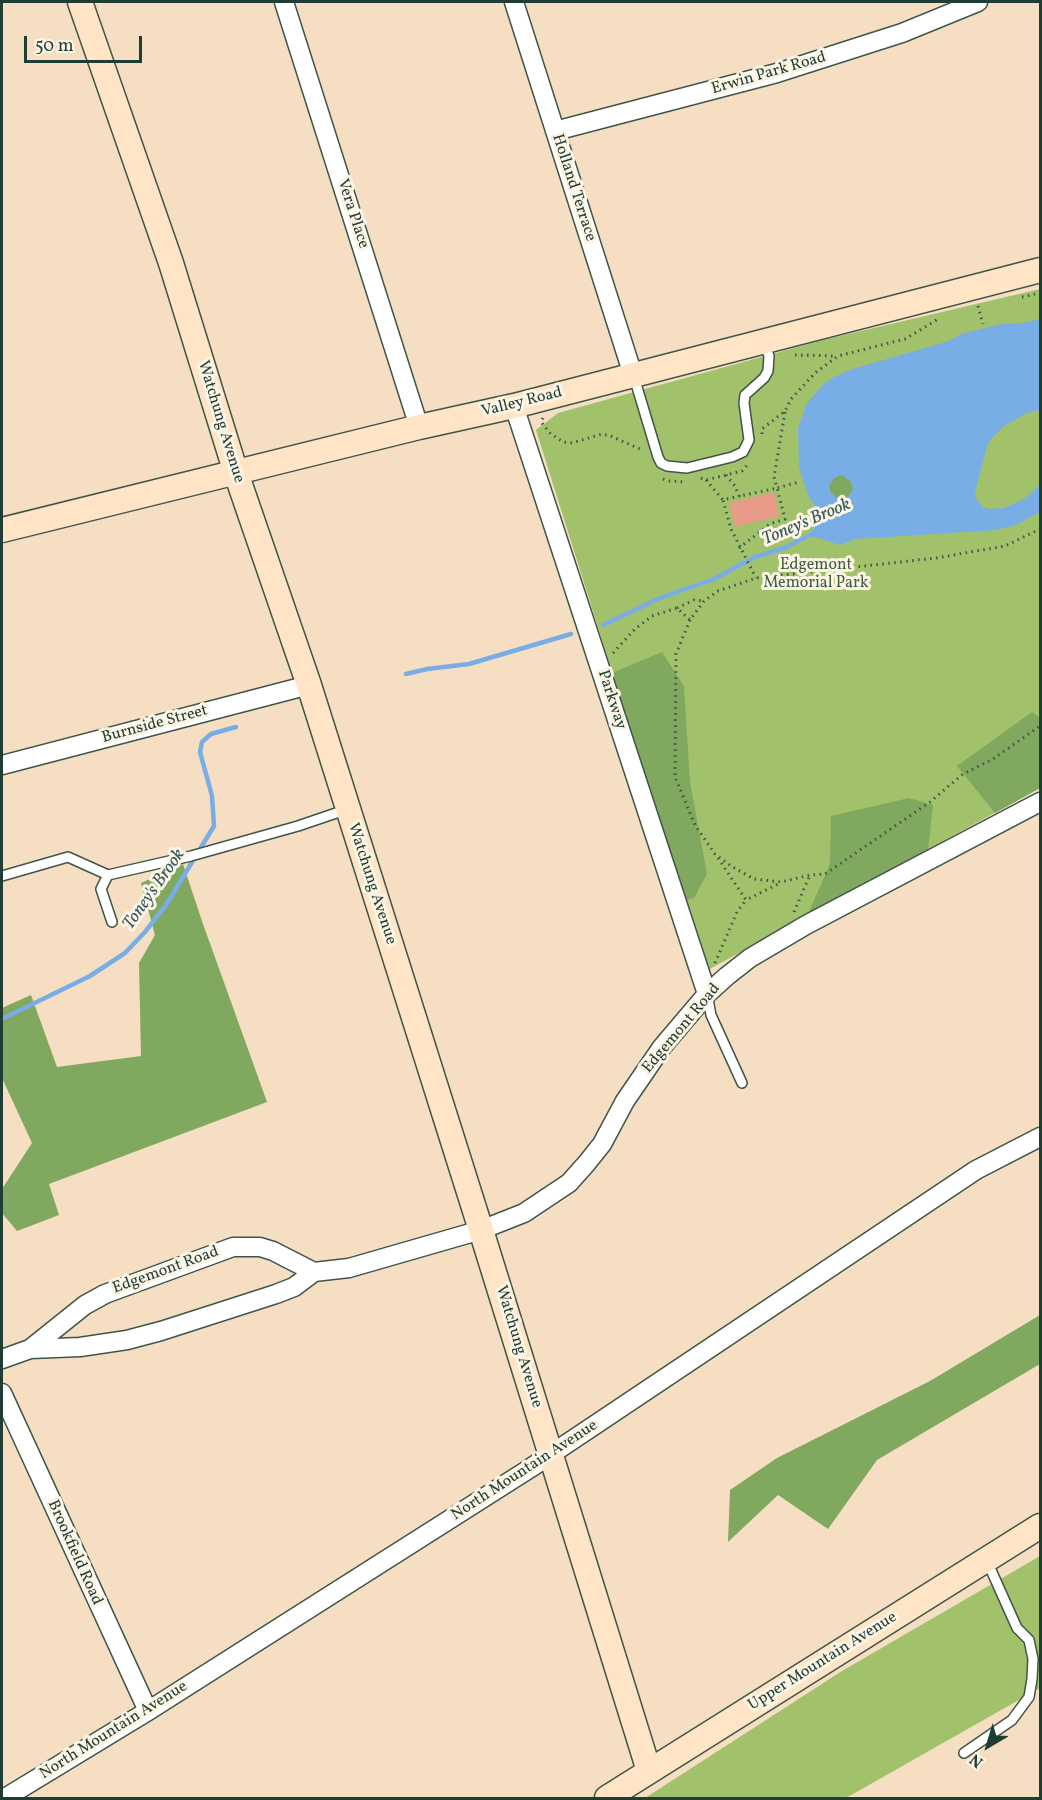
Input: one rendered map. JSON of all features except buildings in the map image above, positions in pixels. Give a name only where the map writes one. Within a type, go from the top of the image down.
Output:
[{"type":"street","name":"Watchung Avenue","points":[[80,2],[171,263],[236,473],[309,685],[649,1771]]},
{"type":"street","name":"Vera Place","points":[[284,2],[419,427]]},
{"type":"street","name":"Holland Terrace","points":[[514,2],[633,375]]},
{"type":"street","name":"Erwin Park Road","points":[[555,131],[777,73],[902,33],[978,2]]},
{"type":"street","name":"Valley Road","points":[[2,530],[419,427],[514,406],[1041,270]]},
{"type":"street","name":"Parkway","points":[[514,406],[707,994]]},
{"type":"street","name":"Burnside Street","points":[[2,765],[309,685]]},
{"type":"street","name":"Edgemont Road","points":[[2,1359],[30,1349],[80,1347],[128,1340],[276,1294],[294,1287],[314,1272],[349,1268],[481,1230],[524,1213],[569,1183],[602,1144],[625,1101],[662,1047],[707,994],[750,958],[777,941],[1041,802]]},
{"type":"street","name":"North Mountain Avenue","points":[[4,1798],[148,1711],[551,1455],[976,1170],[1041,1137]]},
{"type":"street","name":"Edgemont Road","points":[[30,1349],[85,1305],[105,1294],[233,1247],[260,1247],[273,1251],[314,1272]]},
{"type":"street","name":"Brookfield Road","points":[[2,1393],[148,1711]]},
{"type":"street","name":"Upper Mountain Avenue","points":[[607,1798],[1041,1526]]},
{"type":"lane","points":[[633,375],[661,463],[667,466],[687,468],[732,457],[743,452],[749,440],[745,395],[764,378],[768,371],[769,356],[764,341]]},
{"type":"lane","points":[[2,876],[68,857],[108,875],[191,856],[298,826],[348,809]]},
{"type":"lane","points":[[108,875],[101,889],[111,922]]},
{"type":"lane","points":[[707,994],[711,1015],[742,1083]]},
{"type":"lane","points":[[964,1753],[1012,1720],[1029,1697],[1032,1679],[1033,1659],[1029,1640],[1017,1628],[987,1560]]},
{"type":"path","points":[[1021,297],[1041,293]]},
{"type":"path","points":[[969,308],[978,306],[983,324]]},
{"type":"path","points":[[791,355],[838,356],[905,339],[942,316]]},
{"type":"path","points":[[741,550],[770,524],[785,519],[774,477],[785,411],[791,399],[815,373],[838,356]]},
{"type":"path","points":[[761,442],[762,429],[785,411]]},
{"type":"path","points":[[541,422],[562,442],[572,443],[602,434],[641,449]]},
{"type":"path","points":[[638,438],[643,455]]},
{"type":"path","points":[[706,480],[742,471],[750,462]]},
{"type":"path","points":[[656,474],[670,481],[687,482],[703,477],[706,480],[723,500],[731,529],[756,579]]},
{"type":"path","points":[[726,475],[740,496]]},
{"type":"path","points":[[723,500],[799,482]]},
{"type":"path","points":[[746,900],[695,825],[675,777],[676,654],[690,620],[704,601],[718,591],[756,579],[936,558],[1005,546],[1041,529]]},
{"type":"path","points":[[597,659],[612,654],[652,616],[694,600],[704,601]]},
{"type":"path","points":[[676,608],[690,620]]},
{"type":"path","points":[[714,964],[737,912],[746,900],[782,882],[825,874],[930,802],[963,774],[993,759],[1041,726]]},
{"type":"path","points":[[715,854],[754,879],[782,882]]},
{"type":"path","points":[[794,914],[810,875]]},
{"type":"green space","name":"Edgemont Memorial Park","points":[[1040,289],[1040,788],[706,971],[536,430],[558,413],[823,340]]},
{"type":"green space","points":[[841,475],[849,479],[853,487],[849,495],[841,499],[833,495],[829,487],[833,479]]},
{"type":"green space","points":[[662,652],[684,686],[690,782],[707,874],[694,898],[684,901],[612,673]]},
{"type":"green space","points":[[1032,712],[1040,718],[1040,788],[995,813],[957,766]]},
{"type":"green space","points":[[909,798],[933,805],[928,850],[807,916],[830,864],[831,816]]},
{"type":"green space","points":[[183,864],[267,1102],[49,1184],[59,1215],[17,1231],[2,1213],[2,1189],[32,1143],[2,1078],[2,1008],[31,995],[57,1067],[141,1056],[139,963],[155,935],[141,883]]},
{"type":"green space","points":[[1040,1315],[1040,1364],[877,1460],[828,1529],[778,1495],[728,1542],[730,1490],[777,1458],[930,1381]]},
{"type":"green space","points":[[1040,1556],[1040,1688],[846,1798],[645,1798],[842,1671]]},
{"type":"water","points":[[1040,319],[1040,410],[1027,413],[1004,426],[991,439],[987,446],[975,492],[976,498],[983,507],[1004,508],[1024,499],[1040,485],[1040,512],[1016,525],[996,530],[856,539],[840,545],[808,535],[820,522],[821,517],[820,512],[809,498],[799,467],[798,428],[807,403],[824,384],[852,369],[949,341],[961,334],[1001,324]],"holes":[[[842,475],[851,482],[853,488],[846,498],[838,499],[830,492],[829,486],[834,478]]]},
{"type":"waterway","name":"Toney's Brook","points":[[603,625],[660,598],[714,579],[755,557],[784,548],[814,533]]},
{"type":"waterway","name":"Toney's Brook","points":[[406,674],[469,664],[571,634]]},
{"type":"waterway","name":"Toney's Brook","points":[[2,1019],[90,976],[125,953],[145,932],[166,905],[214,826],[212,796],[200,752],[202,742],[211,734],[236,727]]}]
